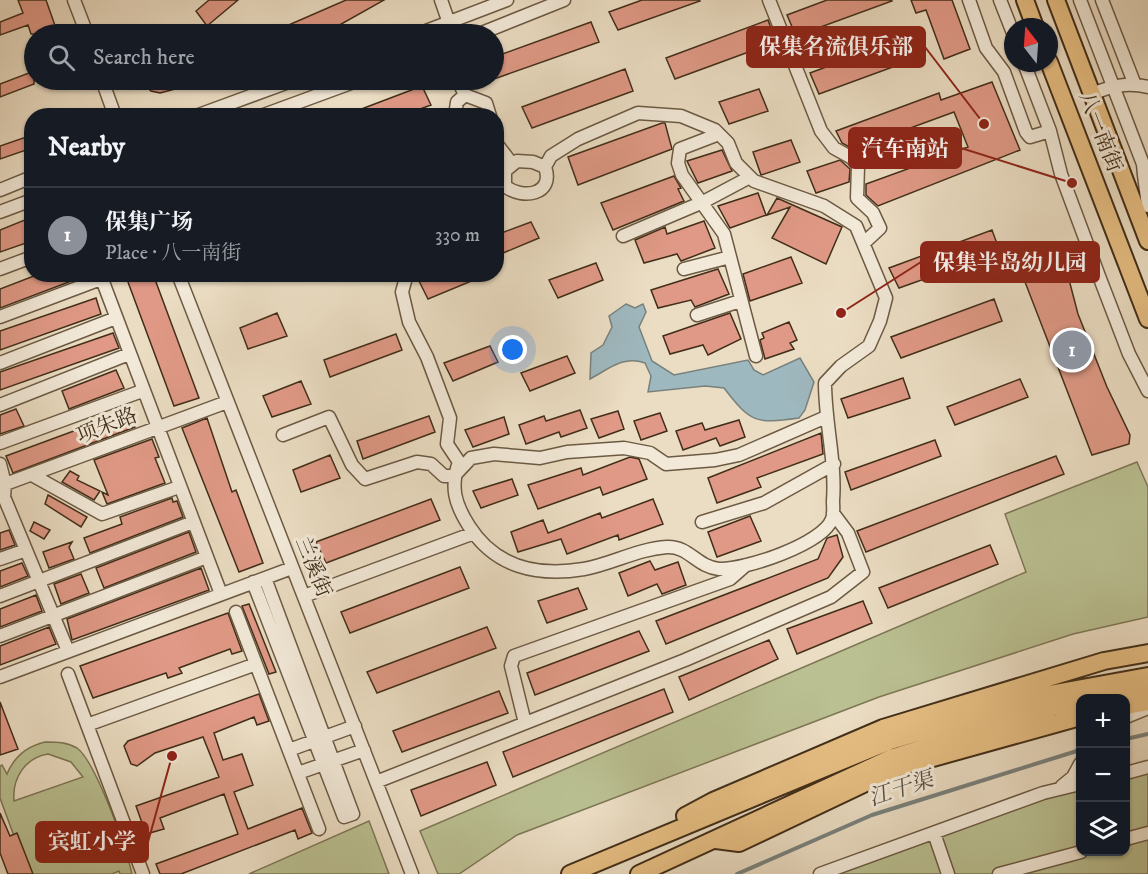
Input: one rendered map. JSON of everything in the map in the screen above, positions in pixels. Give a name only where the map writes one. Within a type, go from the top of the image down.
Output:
[{"type":"main road","points":[[1025,0],[1032,18]]},
{"type":"main road","name":"八一南街","points":[[1056,0],[1092,94],[1144,207],[1148,241]]},
{"type":"main road","name":"八一南街","points":[[1053,72],[1148,319]]},
{"type":"main road","points":[[610,857],[713,801],[883,728],[1104,661],[1148,653]]},
{"type":"main road","points":[[570,874],[890,741],[1049,694],[1148,676]]},
{"type":"main road","points":[[1121,694],[1148,688]]},
{"type":"main road","points":[[639,874],[891,758],[1052,708],[1076,703]]},
{"type":"main road","points":[[715,840],[739,843],[897,768],[1076,718]]},
{"type":"street","points":[[74,0],[83,24]]},
{"type":"street","points":[[441,0],[449,23],[507,0]]},
{"type":"street","points":[[504,24],[564,0]]},
{"type":"street","points":[[769,0],[821,131],[834,148],[852,158],[858,166],[857,198],[873,213],[880,228],[865,242]]},
{"type":"street","points":[[969,0],[986,48],[1004,72],[1026,132],[1030,137],[1050,131]]},
{"type":"street","points":[[1000,0],[1007,18]]},
{"type":"street","points":[[1080,0],[1146,172],[1144,207]]},
{"type":"street","points":[[1092,94],[1112,85],[1142,86],[1102,0]]},
{"type":"street","points":[[1027,72],[1050,131],[1061,174],[1095,266],[1129,354],[1148,391]]},
{"type":"street","points":[[106,90],[112,108]]},
{"type":"street","points":[[218,108],[267,90]]},
{"type":"street","points":[[283,108],[332,90]]},
{"type":"street","points":[[463,90],[465,95],[486,103],[488,108]]},
{"type":"street","points":[[456,108],[457,102],[465,95]]},
{"type":"street","points":[[405,282],[402,292],[409,322],[427,357],[450,418],[447,444],[459,462],[454,476],[453,490],[474,532],[486,550],[507,562],[538,571],[584,569],[621,556],[666,547],[682,548],[701,564],[719,569],[747,565],[803,545],[822,532],[832,519],[834,464],[826,417],[825,383],[841,366],[869,346],[880,321],[886,298],[865,242],[856,226],[824,206],[796,198],[754,181],[736,162],[728,143],[715,130],[681,116],[638,113],[578,139],[551,156],[545,167]]},
{"type":"street","points":[[719,134],[688,144],[680,149],[678,156],[682,174],[724,234],[756,356]]},
{"type":"street","points":[[504,154],[512,164]]},
{"type":"street","points":[[504,175],[512,164],[527,161],[545,167],[549,177],[547,185],[541,190],[524,194],[504,189]]},
{"type":"street","points":[[623,236],[703,202],[750,177]]},
{"type":"street","points":[[0,190],[24,180]]},
{"type":"street","points":[[0,212],[24,203]]},
{"type":"street","points":[[684,268],[730,257]]},
{"type":"street","points":[[0,269],[24,260]]},
{"type":"street","points":[[0,317],[88,282]]},
{"type":"street","points":[[102,282],[221,594]]},
{"type":"street","name":"兰溪街","points":[[181,282],[412,874]]},
{"type":"street","points":[[697,315],[740,301]]},
{"type":"street","points":[[0,363],[116,318]]},
{"type":"street","points":[[0,405],[129,354]]},
{"type":"street","points":[[0,443],[142,391]]},
{"type":"street","name":"项朱路","points":[[2,485],[228,402]]},
{"type":"street","points":[[283,435],[329,417],[352,465],[365,478],[417,462],[431,464],[444,476],[454,476],[471,458],[494,454],[540,458],[567,452],[624,448],[650,453],[666,464],[715,460],[739,455],[826,417]]},
{"type":"street","points":[[0,464],[4,497],[68,651]]},
{"type":"street","points":[[702,522],[764,503],[834,464]]},
{"type":"street","points":[[32,475],[102,514],[179,487]]},
{"type":"street","points":[[376,782],[685,660],[831,597],[863,572],[848,533],[833,513]]},
{"type":"street","points":[[0,596],[193,522]]},
{"type":"street","points":[[304,596],[474,532]]},
{"type":"street","points":[[0,559],[26,550]]},
{"type":"street","points":[[0,636],[207,556]]},
{"type":"street","points":[[525,723],[511,666],[514,656],[730,579],[747,565]]},
{"type":"street","points":[[0,677],[292,568]]},
{"type":"street","points":[[259,580],[328,762]]},
{"type":"street","points":[[236,612],[320,829]]},
{"type":"street","points":[[87,725],[256,664]]},
{"type":"street","points":[[68,674],[143,874]]},
{"type":"street","points":[[289,750],[355,726]]},
{"type":"street","points":[[298,773],[364,750]]},
{"type":"street","points":[[1130,772],[1148,767]]},
{"type":"street","points":[[1059,789],[1076,771]]},
{"type":"street","points":[[820,874],[1076,785]]},
{"type":"street","points":[[934,833],[948,874]]},
{"type":"street","points":[[1130,838],[1148,833]]},
{"type":"street","points":[[999,874],[1076,853]]},
{"type":"green space","points":[[1137,462],[1148,487],[1148,617],[1073,634],[879,697],[517,835],[459,874],[438,874],[420,831],[1026,572],[1005,514]]},
{"type":"green space","points":[[66,743],[77,748],[85,756],[109,807],[124,845],[132,874],[120,874],[119,871],[112,874],[28,874],[0,798],[0,766],[2,765],[7,774],[18,757],[27,749],[39,744]],"holes":[[[48,754],[71,762],[83,777],[14,801],[18,777],[33,760]]]},
{"type":"green space","points":[[1148,773],[1148,874],[835,874],[1054,796],[1076,791],[1076,856],[1130,856],[1130,778]]},
{"type":"green space","points":[[369,821],[389,874],[249,874]]},
{"type":"water","points":[[626,304],[635,308],[643,304],[646,312],[639,327],[652,361],[674,375],[748,360],[754,370],[763,375],[800,358],[814,382],[805,410],[799,418],[763,420],[748,414],[724,388],[705,386],[648,392],[651,376],[645,363],[637,361],[616,364],[590,379],[591,353],[603,345],[612,327],[609,316]]},
{"type":"building","points":[[18,0],[46,0],[54,24],[24,24],[24,26],[0,35],[0,22],[23,13]]},
{"type":"building","points":[[209,0],[238,0],[209,24],[206,24],[196,11]]},
{"type":"building","points":[[346,0],[384,0],[341,24],[291,24]]},
{"type":"building","points":[[642,0],[700,1],[618,30],[609,12]]},
{"type":"building","points":[[827,0],[892,1],[796,36],[787,15]]},
{"type":"building","points":[[911,0],[952,0],[970,49],[944,59],[926,10],[916,13]]},
{"type":"building","points":[[768,20],[776,42],[675,79],[666,58]]},
{"type":"building","points":[[591,22],[599,42],[504,75],[504,53]]},
{"type":"building","points":[[912,35],[920,57],[819,94],[810,73]]},
{"type":"building","points":[[625,69],[633,91],[532,128],[522,107]]},
{"type":"building","points":[[24,75],[24,88],[0,97],[0,84]]},
{"type":"building","points":[[992,82],[1020,150],[878,206],[866,195],[866,184],[968,147],[954,112],[853,149],[842,143],[836,131],[939,93],[941,100]]},
{"type":"building","points":[[759,89],[768,111],[729,124],[719,102]]},
{"type":"building","points":[[150,90],[172,90],[160,93]]},
{"type":"building","points":[[411,90],[424,90],[431,105],[423,108],[364,108]]},
{"type":"building","points":[[665,123],[672,149],[578,185],[568,157]]},
{"type":"building","points":[[24,138],[24,151],[0,159],[0,146]]},
{"type":"building","points":[[791,140],[800,162],[761,175],[753,152]]},
{"type":"building","points":[[722,150],[732,171],[698,183],[687,161]]},
{"type":"building","points":[[840,160],[850,169],[849,182],[816,193],[807,171]]},
{"type":"building","points":[[674,176],[681,188],[678,189],[684,201],[613,230],[601,203]]},
{"type":"building","points":[[758,193],[766,215],[730,228],[718,206]]},
{"type":"building","points":[[777,198],[842,227],[826,264],[772,238],[790,207],[767,215]]},
{"type":"building","points":[[24,220],[24,244],[0,252],[0,230]]},
{"type":"building","points":[[704,221],[715,248],[681,261],[677,254],[644,263],[635,240],[665,227],[667,234]]},
{"type":"building","points":[[531,222],[539,238],[504,253],[504,232]]},
{"type":"building","points":[[992,230],[1000,252],[899,288],[889,268]]},
{"type":"building","points":[[791,257],[802,283],[750,301],[743,274]]},
{"type":"building","points":[[596,263],[603,280],[558,298],[549,280]]},
{"type":"building","points":[[718,269],[729,294],[695,307],[691,300],[658,308],[651,290]]},
{"type":"building","points":[[1067,272],[1078,314],[1107,387],[1130,435],[1129,444],[1092,455],[1025,282],[1047,274]]},
{"type":"building","points":[[24,280],[24,282],[69,282],[0,308],[0,289]]},
{"type":"building","points":[[128,282],[156,282],[199,398],[174,406]]},
{"type":"building","points":[[420,282],[469,282],[428,299]]},
{"type":"building","points":[[96,298],[101,314],[0,350],[0,331]]},
{"type":"building","points":[[994,299],[1002,321],[901,358],[891,337]]},
{"type":"building","points":[[277,313],[287,336],[248,349],[240,328]]},
{"type":"building","points":[[730,313],[741,339],[708,355],[703,345],[670,354],[663,336]]},
{"type":"building","points":[[789,322],[797,340],[790,343],[794,349],[765,359],[760,340],[764,338],[762,333]]},
{"type":"building","points":[[113,333],[119,348],[0,390],[0,372]]},
{"type":"building","points":[[396,334],[402,350],[330,377],[324,360]]},
{"type":"building","points":[[490,346],[498,362],[453,381],[444,363]]},
{"type":"building","points":[[567,356],[575,373],[530,391],[521,373]]},
{"type":"building","points":[[116,370],[124,388],[69,409],[62,391]]},
{"type":"building","points":[[903,378],[910,398],[848,418],[841,399]]},
{"type":"building","points":[[1020,379],[1028,397],[955,425],[947,407]]},
{"type":"building","points":[[301,381],[311,404],[272,417],[263,396]]},
{"type":"building","points":[[16,409],[24,426],[0,434],[0,415]]},
{"type":"building","points":[[580,410],[587,428],[561,437],[559,432],[526,444],[519,425],[544,416],[546,421]]},
{"type":"building","points":[[128,411],[135,427],[13,473],[6,456]]},
{"type":"building","points":[[618,411],[624,429],[599,438],[591,419]]},
{"type":"building","points":[[660,413],[667,431],[641,440],[634,421]]},
{"type":"building","points":[[429,416],[435,432],[363,459],[357,441]]},
{"type":"building","points":[[504,417],[509,434],[473,447],[465,430]]},
{"type":"building","points":[[207,418],[232,492],[236,490],[263,563],[239,572],[182,428]]},
{"type":"building","points":[[739,420],[745,437],[720,446],[716,438],[683,450],[676,431],[702,423],[705,430]]},
{"type":"building","points":[[821,433],[823,454],[757,478],[761,487],[717,503],[708,478]]},
{"type":"building","points":[[152,439],[159,457],[155,458],[165,483],[107,504],[102,492],[108,495],[94,460]]},
{"type":"building","points":[[935,440],[941,456],[851,490],[845,472]]},
{"type":"building","points":[[330,455],[340,478],[301,492],[293,470]]},
{"type":"building","points":[[1056,456],[1064,474],[866,552],[857,531]]},
{"type":"building","points":[[630,457],[639,459],[647,479],[603,495],[600,487],[538,509],[528,485],[581,468],[583,475]]},
{"type":"building","points":[[70,471],[79,476],[77,480],[100,491],[94,500],[62,482]]},
{"type":"building","points":[[512,479],[518,495],[481,508],[473,491]]},
{"type":"building","points":[[48,495],[87,517],[81,527],[45,504]]},
{"type":"building","points":[[172,498],[173,502],[177,501],[183,517],[90,553],[84,538],[122,524],[120,517]]},
{"type":"building","points":[[431,499],[440,520],[326,563],[316,542]]},
{"type":"building","points":[[653,499],[663,524],[619,540],[618,535],[567,554],[561,539],[518,552],[511,532],[543,520],[548,533],[600,513],[602,518]]},
{"type":"building","points":[[750,516],[761,541],[717,557],[708,532]]},
{"type":"building","points":[[34,522],[50,530],[44,539],[30,531]]},
{"type":"building","points":[[9,530],[15,545],[0,550],[0,533]]},
{"type":"building","points":[[189,532],[196,552],[104,588],[96,568]]},
{"type":"building","points":[[837,535],[843,557],[828,578],[666,644],[656,621],[818,559],[827,538]]},
{"type":"building","points":[[72,542],[69,547],[74,559],[49,568],[43,552]]},
{"type":"building","points":[[990,545],[998,564],[888,608],[879,588]]},
{"type":"building","points":[[650,561],[655,570],[678,562],[686,585],[662,594],[657,584],[628,596],[619,573]]},
{"type":"building","points":[[22,563],[28,576],[0,587],[0,571]]},
{"type":"building","points":[[460,567],[469,588],[350,633],[341,612]]},
{"type":"building","points":[[201,568],[209,590],[72,640],[67,619]]},
{"type":"building","points":[[81,574],[89,593],[61,604],[54,584]]},
{"type":"building","points":[[578,588],[587,609],[547,623],[538,601]]},
{"type":"building","points":[[36,595],[42,611],[0,627],[0,609]]},
{"type":"building","points":[[863,601],[872,623],[797,654],[787,629]]},
{"type":"building","points":[[249,604],[276,672],[269,674],[242,606]]},
{"type":"building","points":[[228,613],[242,651],[232,654],[230,649],[179,668],[182,673],[168,678],[166,673],[93,698],[80,666]]},
{"type":"building","points":[[49,627],[56,644],[0,665],[0,646]]},
{"type":"building","points":[[487,627],[496,648],[377,693],[367,672]]},
{"type":"building","points":[[639,631],[649,651],[535,695],[527,673]]},
{"type":"building","points":[[769,640],[778,659],[689,700],[679,677]]},
{"type":"building","points":[[664,689],[673,712],[513,777],[503,752]]},
{"type":"building","points":[[499,691],[508,713],[402,752],[393,731]]},
{"type":"building","points":[[259,694],[269,721],[257,725],[254,717],[214,733],[223,760],[242,754],[253,785],[234,792],[248,829],[302,808],[312,833],[298,839],[295,830],[181,874],[160,874],[156,864],[238,834],[224,794],[160,818],[164,829],[146,834],[136,806],[219,777],[203,737],[155,753],[137,766],[131,764],[124,746],[128,741]]},
{"type":"building","points":[[0,702],[18,749],[0,755]]},
{"type":"building","points":[[487,762],[496,785],[421,816],[411,790]]},
{"type":"building","points":[[0,813],[10,836],[17,833],[33,874],[8,874],[0,853]]},
{"type":"waterway","name":"江干渠","points":[[1130,738],[1148,734]]},
{"type":"waterway","name":"江干渠","points":[[737,874],[872,815],[1076,751]]},
{"type":"place","name":"保集名流俱乐部","points":[[984,124]]},
{"type":"place","name":"汽车南站","points":[[1072,183]]},
{"type":"place","name":"保集半岛幼儿园","points":[[841,313]]},
{"type":"place","name":"保集广场","points":[[1072,350]]},
{"type":"place","name":"宾虹小学","points":[[172,756]]}]
